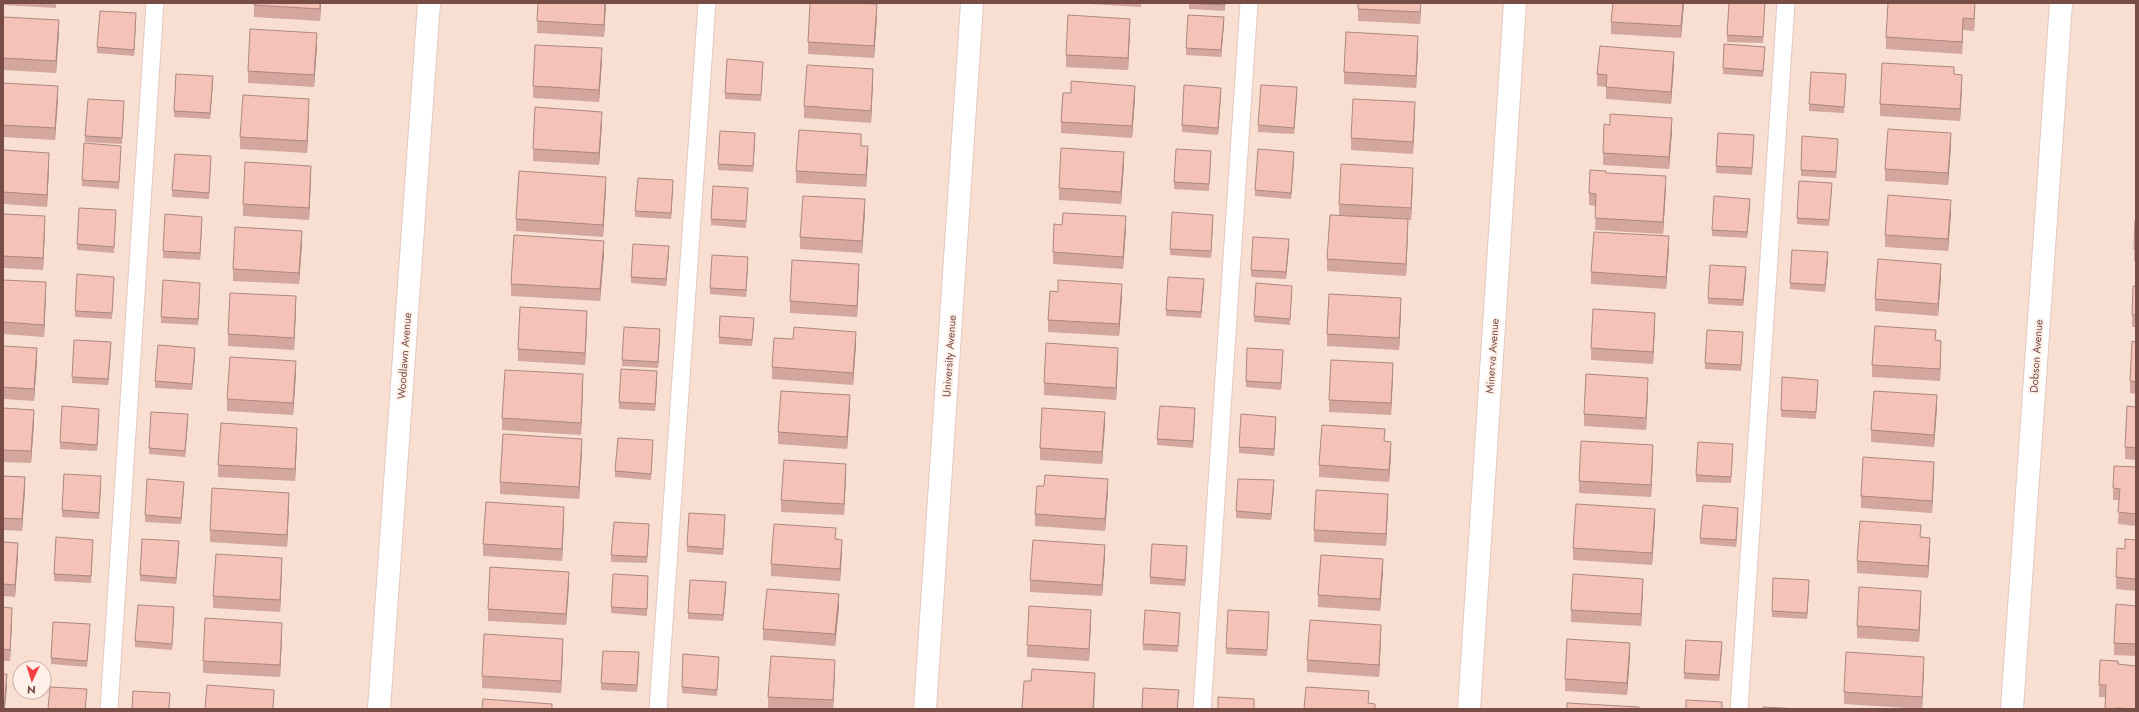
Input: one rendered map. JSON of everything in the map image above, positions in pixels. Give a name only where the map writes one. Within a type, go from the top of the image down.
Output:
[{"type":"street","name":"Woodlawn Avenue","points":[[379,709],[429,3]]},
{"type":"street","name":"University Avenue","points":[[925,709],[972,3]]},
{"type":"street","name":"Minerva Avenue","points":[[1469,709],[1514,3]]},
{"type":"street","name":"Dobson Avenue","points":[[2012,709],[2060,3]]},
{"type":"lane","points":[[108,709],[155,3]]},
{"type":"lane","points":[[658,709],[707,3]]},
{"type":"lane","points":[[1202,709],[1249,3]]},
{"type":"lane","points":[[1739,709],[1786,3]]},
{"type":"shaded area","points":[[3,3],[2136,3],[2136,709],[3,709]]},
{"type":"building","points":[[254,3],[320,3],[320,9],[254,5]]},
{"type":"building","points":[[538,3],[605,3],[604,25],[537,21]]},
{"type":"building","points":[[810,3],[877,4],[874,46],[808,42]]},
{"type":"building","points":[[1189,3],[1225,3],[1225,5]]},
{"type":"building","points":[[1358,3],[1421,3],[1420,12],[1358,9]]},
{"type":"building","points":[[1613,3],[1683,3],[1681,26],[1611,22]]},
{"type":"building","points":[[1729,3],[1765,3],[1763,37],[1727,35]]},
{"type":"building","points":[[1888,3],[1975,3],[1974,19],[1963,18],[1962,42],[1886,37]]},
{"type":"building","points":[[100,11],[136,13],[134,50],[97,47]]},
{"type":"building","points":[[1068,15],[1130,19],[1128,58],[1066,55]]},
{"type":"building","points":[[1188,15],[1224,17],[1221,50],[1186,48]]},
{"type":"building","points":[[3,17],[59,20],[56,61],[3,58]]},
{"type":"building","points":[[250,29],[317,33],[314,75],[248,71]]},
{"type":"building","points":[[1346,32],[1418,36],[1416,76],[1344,72]]},
{"type":"building","points":[[1724,44],[1765,47],[1763,71],[1723,68]]},
{"type":"building","points":[[535,45],[602,48],[599,90],[533,86]]},
{"type":"building","points":[[1600,46],[1674,52],[1671,92],[1606,87],[1607,75],[1597,74]]},
{"type":"building","points":[[727,59],[763,62],[761,95],[725,93]]},
{"type":"building","points":[[1882,63],[1954,67],[1954,74],[1962,75],[1960,109],[1880,104]]},
{"type":"building","points":[[807,65],[873,69],[871,111],[804,106]]},
{"type":"building","points":[[1811,72],[1846,74],[1844,107],[1809,104]]},
{"type":"building","points":[[176,74],[213,76],[210,113],[174,111]]},
{"type":"building","points":[[1071,81],[1135,86],[1132,126],[1061,122],[1063,93],[1071,93]]},
{"type":"building","points":[[3,83],[58,86],[55,128],[3,125]]},
{"type":"building","points":[[1184,85],[1221,88],[1218,128],[1182,125]]},
{"type":"building","points":[[1261,85],[1297,87],[1294,128],[1258,125]]},
{"type":"building","points":[[243,95],[309,99],[307,141],[240,137]]},
{"type":"building","points":[[88,99],[124,101],[122,138],[85,136]]},
{"type":"building","points":[[1353,99],[1415,102],[1413,142],[1351,138]]},
{"type":"building","points":[[535,107],[602,112],[599,153],[533,149]]},
{"type":"building","points":[[1610,114],[1672,118],[1669,157],[1603,153],[1604,124],[1610,125]]},
{"type":"building","points":[[1888,129],[1951,133],[1948,173],[1885,169]]},
{"type":"building","points":[[799,130],[861,134],[861,146],[868,146],[866,175],[796,171]]},
{"type":"building","points":[[720,131],[755,133],[753,166],[718,164]]},
{"type":"building","points":[[1718,133],[1754,135],[1752,168],[1716,166]]},
{"type":"building","points":[[1802,136],[1838,139],[1836,172],[1801,170]]},
{"type":"building","points":[[84,143],[121,146],[119,182],[82,180]]},
{"type":"building","points":[[1061,148],[1124,152],[1121,192],[1059,188]]},
{"type":"building","points":[[1176,149],[1211,151],[1209,184],[1174,182]]},
{"type":"building","points":[[1258,149],[1294,152],[1291,193],[1255,190]]},
{"type":"building","points":[[3,150],[49,153],[47,195],[3,192]]},
{"type":"building","points":[[175,154],[211,156],[209,193],[172,190]]},
{"type":"building","points":[[245,162],[311,166],[309,208],[243,204]]},
{"type":"building","points":[[1341,164],[1413,168],[1411,208],[1339,204]]},
{"type":"building","points":[[1590,170],[1606,171],[1606,173],[1666,176],[1663,222],[1595,218],[1596,194],[1589,193]]},
{"type":"building","points":[[519,171],[606,177],[603,225],[516,219]]},
{"type":"building","points":[[638,178],[673,180],[671,213],[635,211]]},
{"type":"building","points":[[1799,181],[1832,183],[1829,220],[1797,218]]},
{"type":"building","points":[[713,186],[748,188],[746,221],[711,219]]},
{"type":"building","points":[[1888,195],[1951,200],[1948,239],[1885,235]]},
{"type":"building","points":[[803,196],[865,199],[862,241],[800,237]]},
{"type":"building","points":[[1714,196],[1750,199],[1747,232],[1712,230]]},
{"type":"building","points":[[79,208],[116,210],[114,247],[77,244]]},
{"type":"building","points":[[1172,212],[1213,215],[1211,251],[1170,249]]},
{"type":"building","points":[[1063,213],[1126,216],[1123,257],[1053,252],[1054,224],[1062,225]]},
{"type":"building","points":[[3,214],[45,216],[43,258],[3,256]]},
{"type":"building","points":[[165,214],[202,217],[200,253],[163,251]]},
{"type":"building","points":[[1330,215],[1408,219],[1406,264],[1327,259]]},
{"type":"building","points":[[2135,220],[2136,249],[2134,249]]},
{"type":"building","points":[[235,227],[302,231],[299,273],[233,269]]},
{"type":"building","points":[[1594,232],[1669,236],[1666,277],[1591,272]]},
{"type":"building","points":[[514,235],[604,241],[600,289],[511,284]]},
{"type":"building","points":[[1253,237],[1289,239],[1286,272],[1251,270]]},
{"type":"building","points":[[633,244],[669,246],[666,279],[631,277]]},
{"type":"building","points":[[1792,250],[1828,252],[1825,285],[1790,283]]},
{"type":"building","points":[[712,255],[748,257],[746,290],[710,288]]},
{"type":"building","points":[[1878,259],[1941,264],[1938,304],[1875,299]]},
{"type":"building","points":[[792,260],[859,264],[857,306],[790,301]]},
{"type":"building","points":[[1710,265],[1746,267],[1743,300],[1708,298]]},
{"type":"building","points":[[77,274],[114,277],[112,313],[75,311]]},
{"type":"building","points":[[1168,277],[1204,279],[1201,312],[1166,310]]},
{"type":"building","points":[[3,280],[46,282],[44,325],[3,322]]},
{"type":"building","points":[[163,280],[200,283],[198,319],[161,317]]},
{"type":"building","points":[[1058,280],[1122,284],[1119,324],[1048,320],[1050,291],[1058,292]]},
{"type":"building","points":[[1256,283],[1292,286],[1290,319],[1254,316]]},
{"type":"building","points":[[2133,286],[2136,286],[2136,315],[2132,315]]},
{"type":"building","points":[[230,293],[296,296],[294,338],[228,334]]},
{"type":"building","points":[[1329,294],[1401,298],[1399,338],[1327,334]]},
{"type":"building","points":[[520,307],[587,311],[585,353],[518,349]]},
{"type":"building","points":[[1593,309],[1655,313],[1653,352],[1591,348]]},
{"type":"building","points":[[720,316],[754,318],[752,340],[719,337]]},
{"type":"building","points":[[1875,326],[1936,330],[1935,340],[1941,341],[1940,369],[1872,365]]},
{"type":"building","points":[[624,327],[660,329],[658,362],[622,360]]},
{"type":"building","points":[[794,327],[856,332],[853,373],[772,367],[774,338],[793,339]]},
{"type":"building","points":[[1707,330],[1743,332],[1741,365],[1705,363]]},
{"type":"building","points":[[74,340],[111,342],[108,379],[72,377]]},
{"type":"building","points":[[2132,341],[2136,342],[2136,382],[2130,381]]},
{"type":"building","points":[[1046,343],[1118,348],[1116,388],[1044,383]]},
{"type":"building","points":[[158,345],[195,348],[192,384],[155,381]]},
{"type":"building","points":[[3,346],[37,348],[34,389],[3,387]]},
{"type":"building","points":[[1247,348],[1283,350],[1281,383],[1246,381]]},
{"type":"building","points":[[230,357],[296,361],[293,403],[227,399]]},
{"type":"building","points":[[1331,360],[1393,363],[1391,403],[1329,400]]},
{"type":"building","points":[[621,369],[657,371],[655,404],[619,402]]},
{"type":"building","points":[[505,370],[583,374],[581,423],[502,418]]},
{"type":"building","points":[[1586,374],[1648,378],[1646,418],[1584,414]]},
{"type":"building","points":[[1782,377],[1818,380],[1816,412],[1781,410]]},
{"type":"building","points":[[781,391],[850,395],[847,437],[778,432]]},
{"type":"building","points":[[1874,391],[1937,395],[1934,435],[1871,430]]},
{"type":"building","points":[[62,406],[99,409],[97,445],[60,442]]},
{"type":"building","points":[[1160,406],[1195,408],[1193,441],[1157,439]]},
{"type":"building","points":[[2127,406],[2136,407],[2136,448],[2125,447]]},
{"type":"building","points":[[3,408],[34,410],[31,451],[3,450]]},
{"type":"building","points":[[1042,408],[1105,412],[1102,452],[1040,448]]},
{"type":"building","points":[[151,412],[188,414],[185,451],[149,448]]},
{"type":"building","points":[[1241,414],[1276,417],[1274,449],[1239,447]]},
{"type":"building","points":[[221,423],[297,428],[295,469],[218,465]]},
{"type":"building","points":[[1322,425],[1385,429],[1384,441],[1391,442],[1389,470],[1319,465]]},
{"type":"building","points":[[503,434],[582,439],[579,487],[500,482]]},
{"type":"building","points":[[618,438],[653,440],[651,474],[615,471]]},
{"type":"building","points":[[1581,441],[1653,445],[1651,485],[1579,481]]},
{"type":"building","points":[[1698,442],[1733,444],[1731,477],[1696,475]]},
{"type":"building","points":[[1863,457],[1934,462],[1932,501],[1861,496]]},
{"type":"building","points":[[784,460],[846,464],[844,504],[781,500]]},
{"type":"building","points":[[2114,466],[2136,467],[2136,514],[2118,512],[2120,489],[2113,488]]},
{"type":"building","points":[[64,474],[101,476],[99,513],[62,510]]},
{"type":"building","points":[[1045,475],[1108,479],[1105,519],[1035,514],[1037,486],[1044,486]]},
{"type":"building","points":[[3,476],[25,477],[22,519],[3,518]]},
{"type":"building","points":[[147,479],[184,482],[181,518],[145,515]]},
{"type":"building","points":[[1238,479],[1274,480],[1271,514],[1236,511]]},
{"type":"building","points":[[212,488],[289,493],[287,535],[210,530]]},
{"type":"building","points":[[1316,490],[1388,494],[1386,534],[1314,530]]},
{"type":"building","points":[[486,502],[564,507],[562,549],[483,544]]},
{"type":"building","points":[[1576,504],[1655,509],[1652,553],[1573,548]]},
{"type":"building","points":[[1703,505],[1738,508],[1736,540],[1700,538]]},
{"type":"building","points":[[689,513],[725,515],[723,549],[687,546]]},
{"type":"building","points":[[1860,521],[1921,525],[1920,537],[1930,538],[1928,566],[1857,561]]},
{"type":"building","points":[[614,522],[649,524],[647,557],[611,555]]},
{"type":"building","points":[[774,524],[836,528],[835,539],[842,540],[840,569],[771,564]]},
{"type":"building","points":[[56,537],[93,540],[91,576],[54,574]]},
{"type":"building","points":[[142,539],[179,541],[176,578],[140,575]]},
{"type":"building","points":[[2125,539],[2136,540],[2136,579],[2116,577],[2117,548],[2125,549]]},
{"type":"building","points":[[1033,540],[1105,545],[1102,585],[1030,580]]},
{"type":"building","points":[[3,542],[18,543],[15,585],[3,584]]},
{"type":"building","points":[[1152,544],[1187,546],[1185,580],[1150,577]]},
{"type":"building","points":[[216,554],[282,558],[280,600],[213,596]]},
{"type":"building","points":[[1321,555],[1383,559],[1380,599],[1318,595]]},
{"type":"building","points":[[490,567],[569,572],[566,614],[488,609]]},
{"type":"building","points":[[613,574],[648,576],[647,609],[611,607]]},
{"type":"building","points":[[1573,574],[1643,579],[1641,614],[1571,610]]},
{"type":"building","points":[[1773,578],[1809,580],[1807,613],[1772,611]]},
{"type":"building","points":[[690,580],[726,582],[723,615],[688,613]]},
{"type":"building","points":[[1859,587],[1921,591],[1919,630],[1857,626]]},
{"type":"building","points":[[767,589],[839,594],[835,634],[763,629]]},
{"type":"building","points":[[2116,604],[2136,606],[2136,644],[2114,643]]},
{"type":"building","points":[[138,605],[174,607],[172,644],[135,641]]},
{"type":"building","points":[[1029,606],[1091,610],[1089,649],[1027,645]]},
{"type":"building","points":[[3,607],[12,608],[10,650],[3,649]]},
{"type":"building","points":[[1145,610],[1180,613],[1178,646],[1143,644]]},
{"type":"building","points":[[1228,610],[1269,612],[1267,650],[1226,648]]},
{"type":"building","points":[[205,618],[282,623],[280,665],[203,661]]},
{"type":"building","points":[[1310,620],[1381,625],[1379,665],[1307,660]]},
{"type":"building","points":[[53,622],[90,624],[87,661],[51,658]]},
{"type":"building","points":[[484,634],[563,639],[561,681],[482,676]]},
{"type":"building","points":[[1567,639],[1630,643],[1627,683],[1565,679]]},
{"type":"building","points":[[1686,640],[1722,642],[1719,675],[1684,673]]},
{"type":"building","points":[[603,651],[639,652],[637,685],[601,683]]},
{"type":"building","points":[[1846,652],[1924,657],[1922,697],[1844,692]]},
{"type":"building","points":[[683,654],[719,657],[717,690],[682,687]]},
{"type":"building","points":[[771,656],[835,660],[833,700],[768,697]]},
{"type":"building","points":[[2100,660],[2118,661],[2118,664],[2136,666],[2136,709],[2105,709],[2106,685],[2099,685]]},
{"type":"building","points":[[1032,669],[1095,673],[1093,709],[1022,709],[1024,681],[1031,681]]},
{"type":"building","points":[[3,674],[7,674],[4,709],[3,709]]},
{"type":"building","points":[[207,685],[274,690],[273,709],[205,709]]},
{"type":"building","points":[[52,687],[87,689],[85,709],[48,709],[49,700],[52,700]]},
{"type":"building","points":[[1306,687],[1369,691],[1368,703],[1375,704],[1375,709],[1304,709]]},
{"type":"building","points":[[1143,688],[1179,690],[1177,709],[1142,709]]},
{"type":"building","points":[[133,691],[170,693],[169,709],[132,709]]},
{"type":"building","points":[[1218,697],[1254,699],[1254,709],[1218,709]]},
{"type":"building","points":[[483,699],[552,704],[552,709],[482,709]]},
{"type":"building","points":[[1686,700],[1722,702],[1722,709],[1686,709]]},
{"type":"building","points":[[1567,703],[1639,707],[1639,709],[1567,709]]},
{"type":"building","points":[[1763,707],[1799,709],[1763,709]]}]
